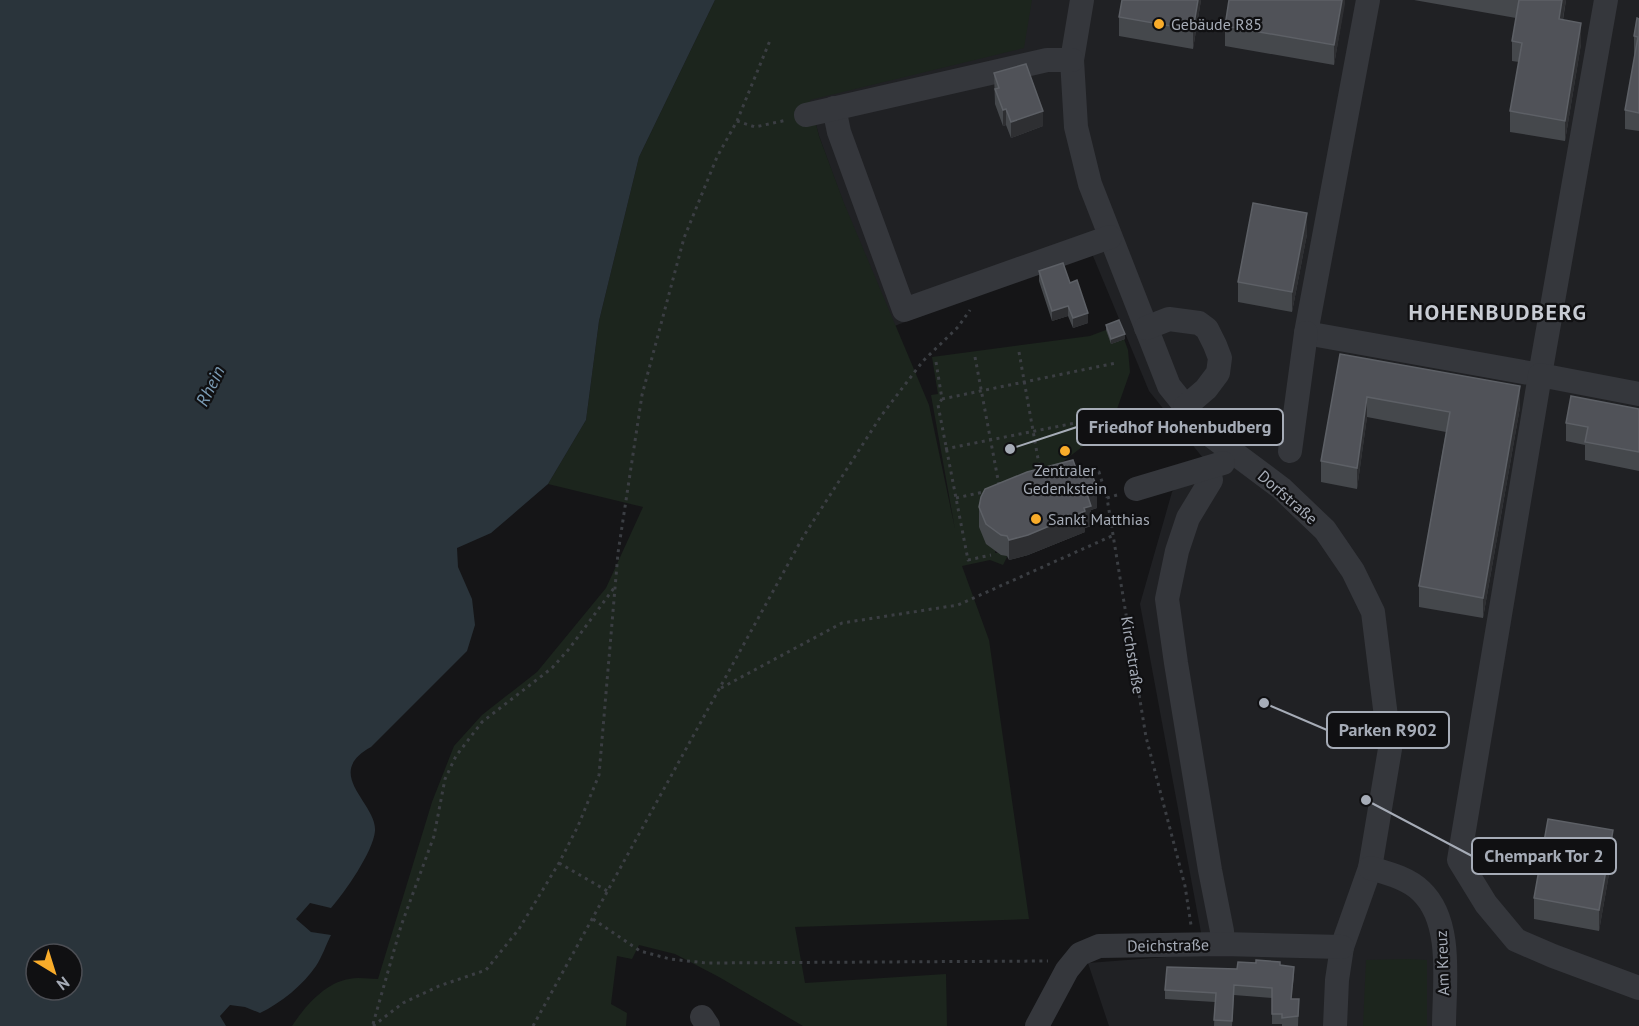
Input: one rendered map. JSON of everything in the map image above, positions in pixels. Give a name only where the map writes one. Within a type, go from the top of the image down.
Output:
[{"type":"street","name":"Dorfstraße","points":[[1082,0],[1072,60],[1076,127],[1090,184],[1170,386],[1206,432],[1281,488],[1325,530],[1353,571],[1374,612],[1390,749],[1370,868],[1342,947],[1337,980],[1335,1026]]},
{"type":"street","points":[[1290,451],[1306,333],[1368,0]]},
{"type":"street","points":[[1606,0],[1540,375],[1459,860],[1486,904],[1516,940],[1639,988]]},
{"type":"street","points":[[806,115],[1047,60],[1072,60]]},
{"type":"street","points":[[834,108],[839,132],[904,310],[1110,237]]},
{"type":"street","points":[[1146,328],[1169,319],[1199,323],[1207,329],[1215,345],[1220,358],[1218,373],[1206,389],[1185,407]]},
{"type":"street","points":[[1306,333],[1639,394]]},
{"type":"street","points":[[1136,489],[1239,458]]},
{"type":"street","points":[[1208,468],[1211,480],[1188,518],[1177,551],[1167,599],[1211,879],[1222,931],[1222,944]]},
{"type":"street","name":"Am Kreuz","points":[[1370,868],[1397,876],[1421,890],[1439,918],[1445,941],[1444,1026]]},
{"type":"street","name":"Deichstraße","points":[[1037,1026],[1067,970],[1080,954],[1099,946],[1222,944],[1342,947]]},
{"type":"path","points":[[373,1025],[403,1003],[439,986],[486,970],[519,929],[559,863],[578,826],[599,775],[618,553],[642,395],[684,238],[717,157],[737,121],[771,38]]},
{"type":"path","points":[[737,121],[755,127],[806,115]]},
{"type":"path","points":[[533,1026],[803,537],[881,416],[923,361],[958,327],[971,307],[966,287]]},
{"type":"path","points":[[1019,352],[1042,477]]},
{"type":"path","points":[[975,357],[1000,488]]},
{"type":"path","points":[[936,362],[942,399],[938,405],[945,449],[968,560],[991,555]]},
{"type":"path","points":[[942,399],[1116,363]]},
{"type":"path","points":[[945,449],[1105,417]]},
{"type":"path","name":"Kirchstraße","points":[[1075,472],[1099,472],[1107,498],[1146,737],[1185,886],[1191,945]]},
{"type":"path","points":[[1107,498],[1136,489]]},
{"type":"path","points":[[956,498],[989,490]]},
{"type":"path","points":[[720,689],[842,623],[958,605],[1114,534]]},
{"type":"path","points":[[373,1025],[400,927],[434,836],[446,779],[456,756],[482,722],[552,668],[596,615],[615,586]]},
{"type":"path","points":[[559,863],[609,892]]},
{"type":"path","points":[[593,919],[640,951],[670,959],[706,963],[1022,960],[1053,961],[1067,970]]},
{"type":"shaded area","points":[[715,0],[1032,0],[1024,48],[810,100],[819,136],[844,203],[929,405],[955,529],[931,395],[938,394],[932,357],[1090,336],[1119,325],[1128,350],[1130,372],[1117,409],[1100,433],[1060,464],[986,543],[996,548],[995,553],[998,550],[1008,555],[1003,565],[990,560],[962,566],[989,640],[1029,919],[795,927],[805,983],[946,974],[947,1026],[803,1026],[675,954],[639,945],[632,959],[617,956],[611,1004],[627,1013],[626,1026],[292,1026],[309,1003],[332,985],[352,978],[378,979],[432,802],[454,746],[482,715],[537,672],[606,588],[643,507],[548,484],[586,420],[599,321],[639,157]]},
{"type":"shaded area","points":[[783,0],[1639,0],[1639,1026],[1109,1026],[1088,963],[1205,954],[1140,604],[1172,492],[1203,458],[1149,391],[1093,256],[1081,257],[889,328],[819,136]]},
{"type":"shaded area","points":[[1366,960],[1427,960],[1427,1026],[1363,1026]]},
{"type":"water","name":"Rhein","points":[[0,0],[715,0],[639,157],[599,321],[586,420],[548,484],[491,533],[457,548],[458,567],[472,599],[475,625],[467,651],[371,747],[357,757],[351,768],[351,778],[355,789],[373,820],[375,831],[364,860],[331,908],[310,903],[296,919],[311,932],[331,935],[316,966],[291,993],[260,1013],[245,1007],[230,1005],[220,1016],[226,1026],[0,1026]]},
{"type":"building","points":[[1122,0],[1198,0],[1193,30],[1119,17]]},
{"type":"building","points":[[1229,0],[1342,0],[1334,45],[1225,26]]},
{"type":"building","points":[[1519,0],[1562,0],[1559,19],[1581,23],[1565,121],[1510,111],[1522,43],[1512,41]]},
{"type":"building","points":[[1637,18],[1639,19],[1639,113],[1625,110],[1638,37],[1634,36]]},
{"type":"building","points":[[1026,64],[1043,111],[1011,122],[1006,109],[1003,110],[995,89],[999,88],[994,73]]},
{"type":"building","points":[[1253,203],[1307,213],[1292,292],[1238,282]]},
{"type":"building","points":[[1063,263],[1070,283],[1077,280],[1088,313],[1073,318],[1068,306],[1052,311],[1039,271]]},
{"type":"building","points":[[1119,320],[1125,334],[1111,339],[1106,325]]},
{"type":"building","points":[[1340,354],[1520,386],[1483,598],[1419,586],[1450,412],[1367,397],[1357,468],[1321,461]]},
{"type":"building","points":[[1571,396],[1639,409],[1639,452],[1585,442],[1588,427],[1566,423]]},
{"type":"building","points":[[1073,460],[1078,474],[1090,470],[1097,487],[1086,491],[1091,506],[1084,508],[1085,511],[1028,535],[1009,540],[1007,536],[1001,535],[986,524],[979,507],[985,489],[1027,472]]},
{"type":"building","points":[[1548,819],[1613,830],[1599,910],[1534,898]]},
{"type":"building","points":[[1256,960],[1280,962],[1280,965],[1294,967],[1291,999],[1299,999],[1298,1016],[1282,1018],[1282,1014],[1272,1014],[1272,988],[1234,985],[1232,1021],[1214,1020],[1216,993],[1165,990],[1167,967],[1237,969],[1238,962],[1256,963]]},
{"type":"place","name":"Gebäude R85","points":[[1159,24]]},
{"type":"place","name":"Friedhof Hohenbudberg","points":[[1010,449]]},
{"type":"place","name":"Zentraler Gedenkstein","points":[[1065,451]]},
{"type":"place","name":"Sankt Matthias","points":[[1036,519]]},
{"type":"place","name":"Parken R902","points":[[1264,703]]},
{"type":"place","name":"Chempark Tor 2","points":[[1366,800]]},
{"type":"district","name":"HOHENBUDBERG","points":[[1498,312]]}]
